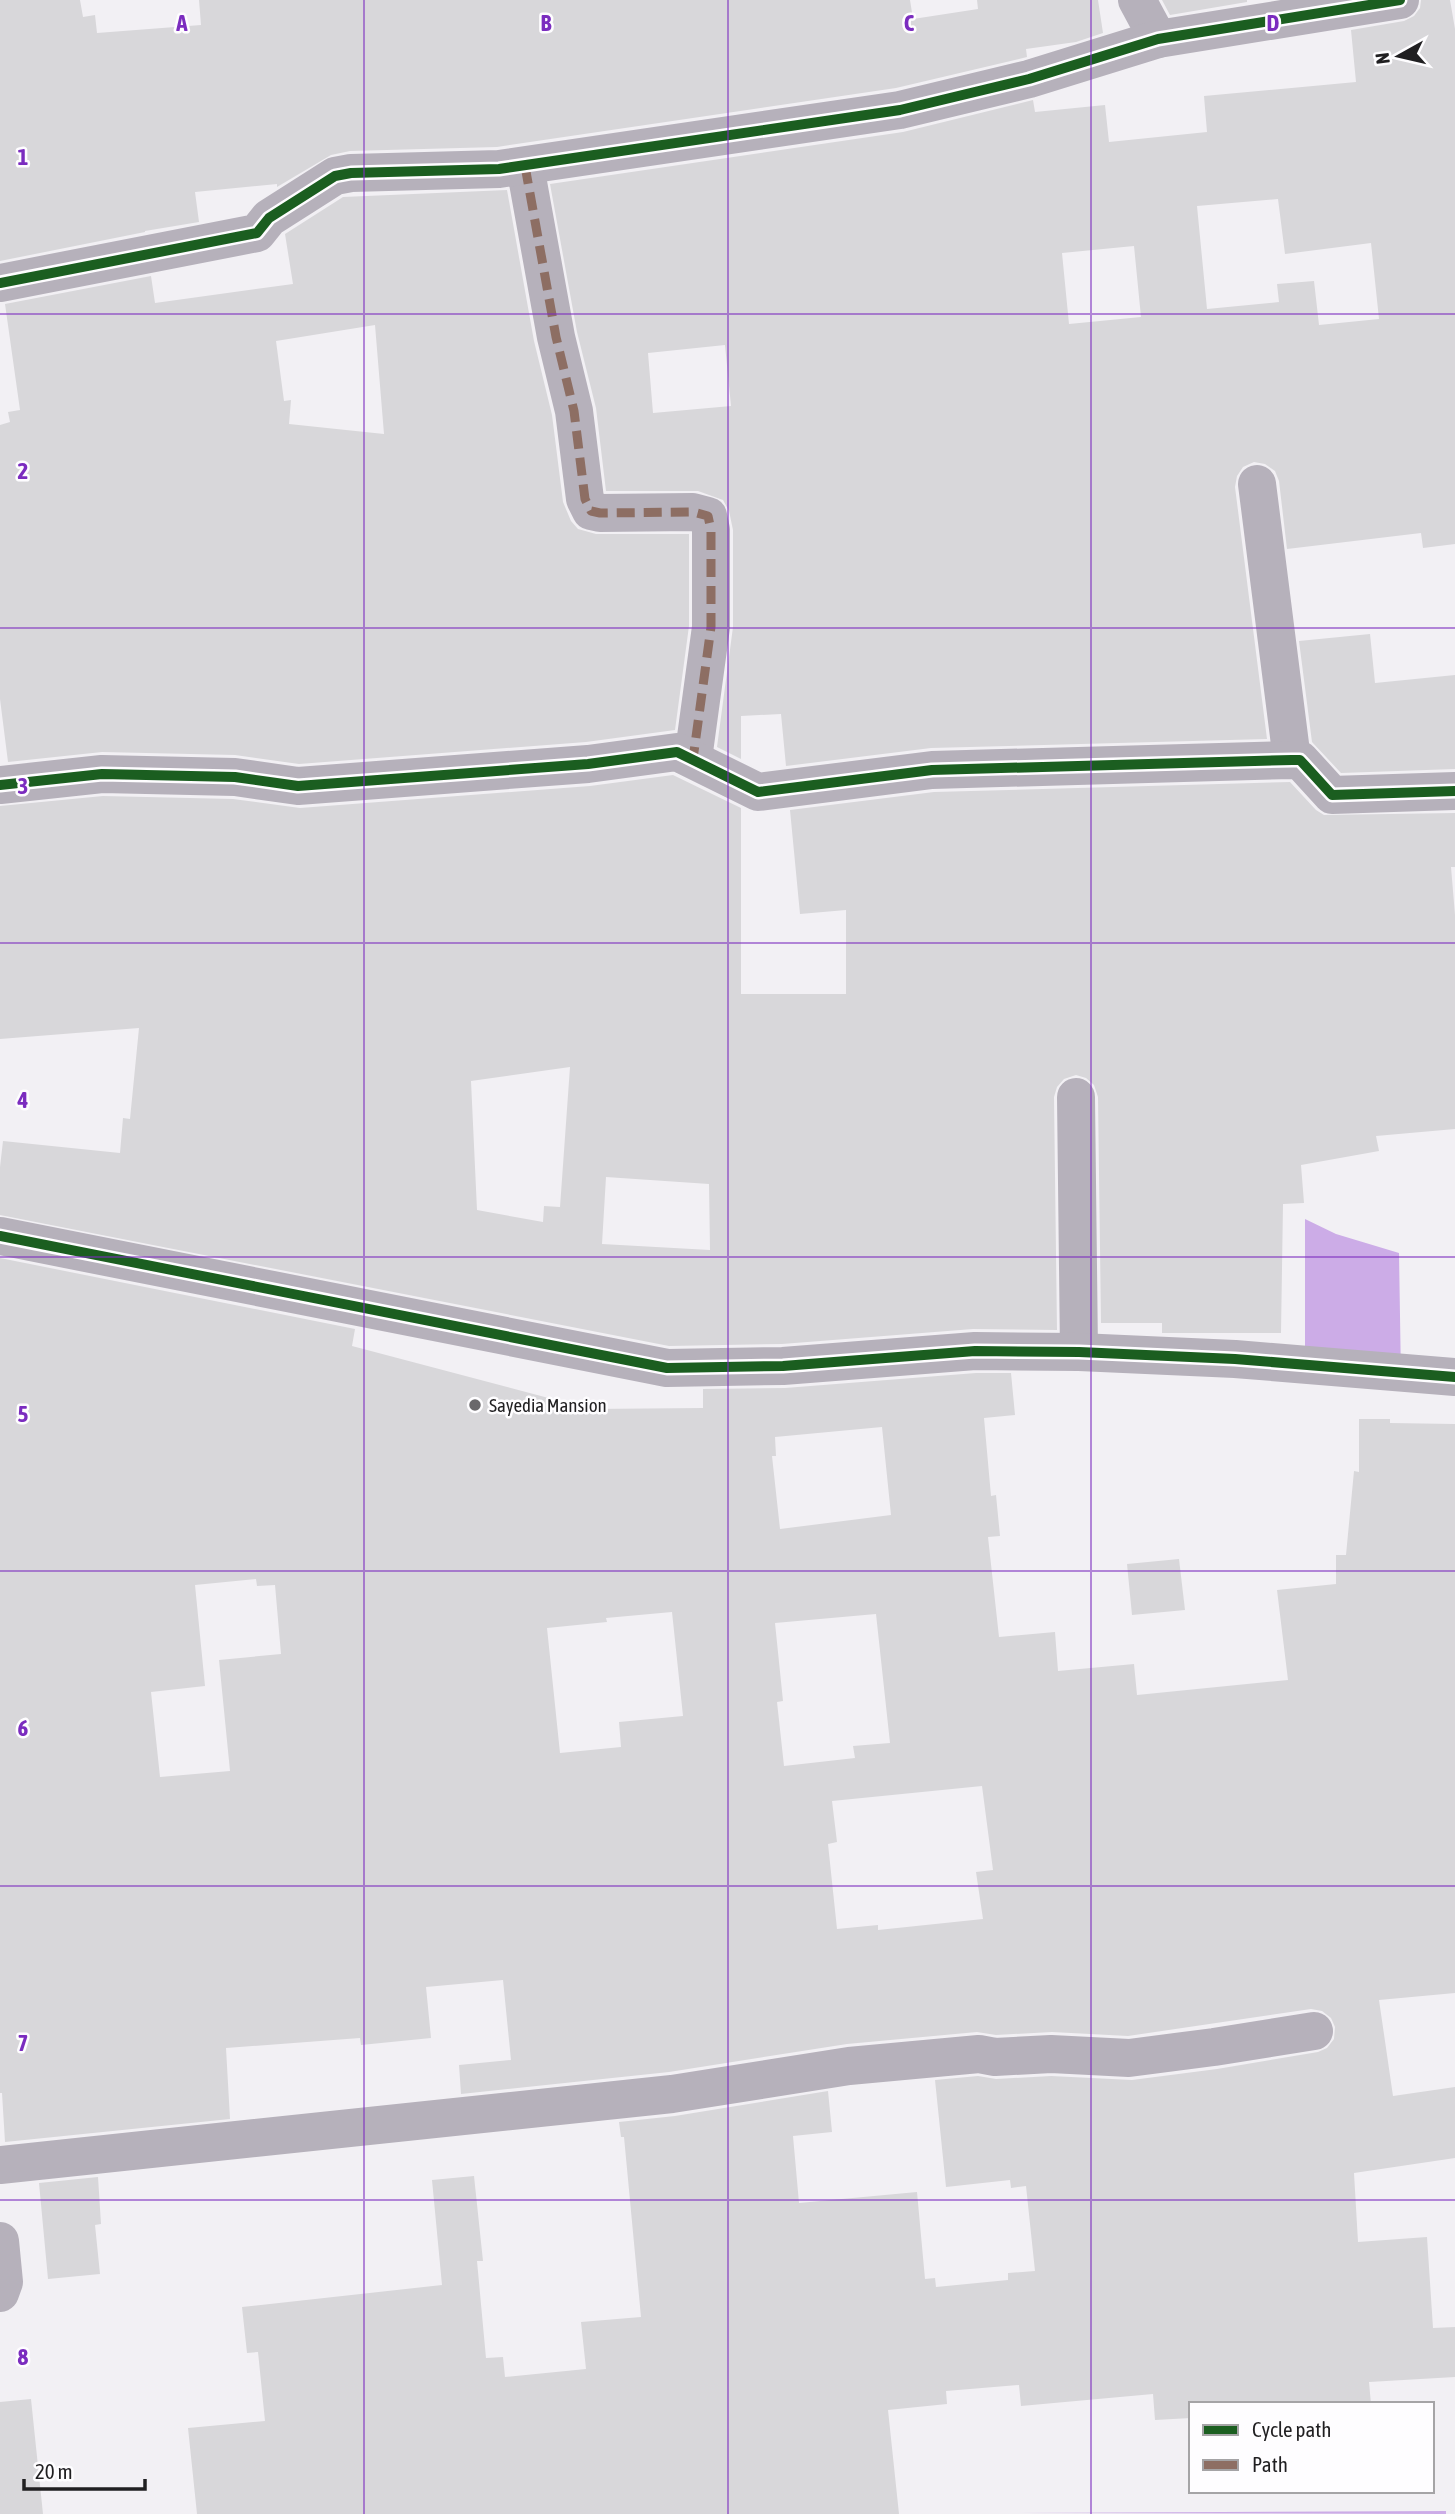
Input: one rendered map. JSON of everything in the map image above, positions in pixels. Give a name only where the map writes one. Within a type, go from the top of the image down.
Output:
[{"type":"street","points":[[1137,0],[1158,39]]},
{"type":"street","points":[[0,283],[257,233],[269,218],[335,176],[351,173],[525,166],[900,110],[1029,79],[1158,39],[1400,0]]},
{"type":"street","points":[[525,166],[556,337],[574,411],[585,499],[591,511],[694,512],[708,516],[711,530],[711,627],[693,759]]},
{"type":"street","points":[[1257,484],[1292,760]]},
{"type":"street","points":[[0,785],[102,774],[234,777],[298,786],[588,764],[677,751],[758,792],[932,770],[1292,760],[1300,760],[1332,795],[1455,791]]},
{"type":"street","points":[[1076,1097],[1079,1352]]},
{"type":"street","points":[[0,1236],[667,1368],[783,1366],[975,1352],[1079,1352],[1235,1359],[1455,1377]]},
{"type":"street","points":[[0,2165],[673,2095],[862,2065],[979,2054],[995,2057],[1051,2054],[1129,2058],[1314,2031]]},
{"type":"street","points":[[0,2241],[4,2282],[0,2293]]},
{"type":"shaded area","points":[[1305,1219],[1336,1234],[1399,1253],[1401,1378],[1305,1359]]},
{"type":"shaded area","points":[[1446,2511],[1446,2514],[1017,2513]]},
{"type":"building","points":[[0,0],[80,0],[83,17],[95,15],[97,33],[201,25],[199,0],[910,0],[913,19],[978,9],[977,0],[1098,0],[1103,33],[1076,42],[1026,49],[1027,57],[896,88],[497,147],[350,151],[331,155],[277,187],[277,184],[195,192],[199,222],[0,261]]},
{"type":"building","points":[[1162,0],[1247,0],[1247,2],[1170,15]]},
{"type":"building","points":[[1421,0],[1450,0],[1455,29],[1455,544],[1423,548],[1421,533],[1287,549],[1279,481],[1275,471],[1265,464],[1254,462],[1243,467],[1237,476],[1235,487],[1267,739],[931,748],[786,766],[781,714],[741,716],[741,759],[717,747],[733,627],[733,530],[729,511],[723,500],[698,491],[606,491],[596,408],[577,332],[550,184],[903,132],[1033,100],[1035,112],[1105,105],[1109,142],[1207,132],[1204,96],[1356,82],[1351,30],[1404,21],[1414,16],[1420,8]],"holes":[[[1278,199],[1285,254],[1371,243],[1379,319],[1319,325],[1314,281],[1277,284],[1279,302],[1207,309],[1197,206]],[[1134,246],[1141,317],[1069,324],[1062,253]],[[725,345],[731,406],[653,413],[648,353]]]},
{"type":"building","points":[[507,190],[534,341],[552,415],[563,502],[571,521],[578,529],[596,534],[689,534],[689,626],[675,730],[586,742],[299,764],[235,755],[102,752],[8,762],[0,699],[0,425],[10,422],[8,412],[20,410],[5,304],[151,276],[155,303],[293,284],[285,234],[343,197]],"holes":[[[375,325],[384,434],[289,424],[291,400],[284,401],[276,341]]]},
{"type":"building","points":[[1370,634],[1375,683],[1455,675],[1455,769],[1341,773],[1312,742],[1299,641]]},
{"type":"building","points":[[673,775],[741,808],[741,994],[846,994],[846,910],[800,914],[790,810],[934,792],[1290,782],[1324,815],[1455,813],[1455,867],[1451,867],[1455,915],[1455,1129],[1376,1136],[1379,1151],[1301,1165],[1304,1203],[1283,1204],[1281,1333],[1162,1333],[1162,1323],[1101,1323],[1098,1097],[1094,1085],[1086,1078],[1076,1075],[1064,1079],[1057,1087],[1054,1097],[1057,1330],[973,1329],[782,1344],[669,1346],[0,1215],[3,1141],[120,1153],[123,1118],[130,1119],[139,1028],[0,1039],[0,806],[103,796],[233,799],[300,808],[590,786]],"holes":[[[570,1067],[560,1207],[544,1206],[543,1222],[477,1210],[471,1081]],[[606,1177],[709,1184],[710,1250],[602,1244]]]},
{"type":"building","points":[[0,1258],[355,1329],[352,1346],[590,1409],[703,1408],[703,1389],[785,1388],[976,1373],[1011,1373],[1015,1415],[984,1418],[991,1496],[996,1495],[1000,1536],[988,1537],[999,1637],[1055,1632],[1058,1671],[1134,1664],[1137,1695],[1288,1680],[1277,1590],[1336,1584],[1336,1555],[1346,1555],[1354,1471],[1359,1472],[1359,1419],[1390,1419],[1390,1423],[1455,1424],[1455,1993],[1379,2000],[1393,2096],[1455,2087],[1455,2158],[1354,2173],[1358,2242],[1427,2237],[1433,2328],[1455,2327],[1455,2377],[1369,2382],[1371,2402],[1189,2402],[1189,2418],[1155,2420],[1153,2394],[1021,2406],[1019,2385],[946,2391],[947,2404],[888,2410],[899,2514],[197,2514],[188,2428],[265,2421],[258,2352],[247,2353],[242,2307],[442,2285],[432,2180],[474,2176],[483,2261],[477,2261],[486,2358],[503,2357],[505,2377],[586,2369],[581,2322],[641,2317],[624,2137],[621,2137],[619,2122],[675,2116],[828,2091],[832,2132],[793,2136],[799,2203],[917,2192],[925,2279],[935,2278],[936,2287],[1008,2280],[1008,2273],[1035,2271],[1026,2186],[1011,2188],[1010,2180],[946,2187],[935,2080],[978,2076],[996,2079],[1051,2076],[1132,2080],[1217,2069],[1318,2052],[1327,2048],[1334,2039],[1335,2027],[1331,2018],[1322,2011],[1311,2009],[1128,2036],[1052,2032],[996,2035],[977,2032],[847,2044],[669,2072],[461,2094],[459,2065],[511,2060],[503,1980],[426,1987],[431,2038],[361,2045],[360,2038],[226,2048],[230,2119],[5,2142],[2,2093]],"holes":[[[882,1427],[891,1515],[780,1529],[772,1456],[776,1456],[775,1437]],[[256,1579],[257,1586],[275,1585],[281,1654],[219,1660],[230,1771],[160,1777],[151,1692],[205,1686],[195,1585]],[[672,1612],[683,1716],[619,1722],[621,1747],[560,1753],[547,1628],[607,1622],[606,1618]],[[876,1614],[890,1743],[853,1746],[855,1758],[784,1766],[777,1702],[783,1701],[775,1623]],[[982,1786],[993,1870],[976,1872],[983,1919],[878,1930],[878,1925],[837,1929],[828,1844],[837,1842],[832,1801]]]},
{"type":"building","points":[[1179,1559],[1185,1610],[1132,1615],[1127,1564]]},
{"type":"building","points":[[98,2177],[101,2224],[95,2225],[100,2274],[48,2279],[39,2183]]},
{"type":"building","points":[[31,2399],[43,2514],[0,2514],[0,2402]]},
{"type":"marked path","points":[[525,166],[556,337],[574,411],[585,499],[591,511],[693,512],[708,516],[711,530],[711,627],[693,759]]},
{"type":"cycle path","points":[[0,283],[257,233],[269,218],[335,176],[351,173],[499,169],[900,110],[1029,79],[1158,39],[1400,0]]},
{"type":"cycle path","points":[[0,785],[102,774],[235,777],[298,786],[588,764],[677,752],[758,792],[932,770],[1292,760],[1300,760],[1332,795],[1455,791]]},
{"type":"cycle path","points":[[0,1236],[667,1368],[783,1366],[975,1351],[1079,1352],[1235,1359],[1455,1377]]},
{"type":"place","name":"Sayedia Mansion","points":[[475,1405]]}]
